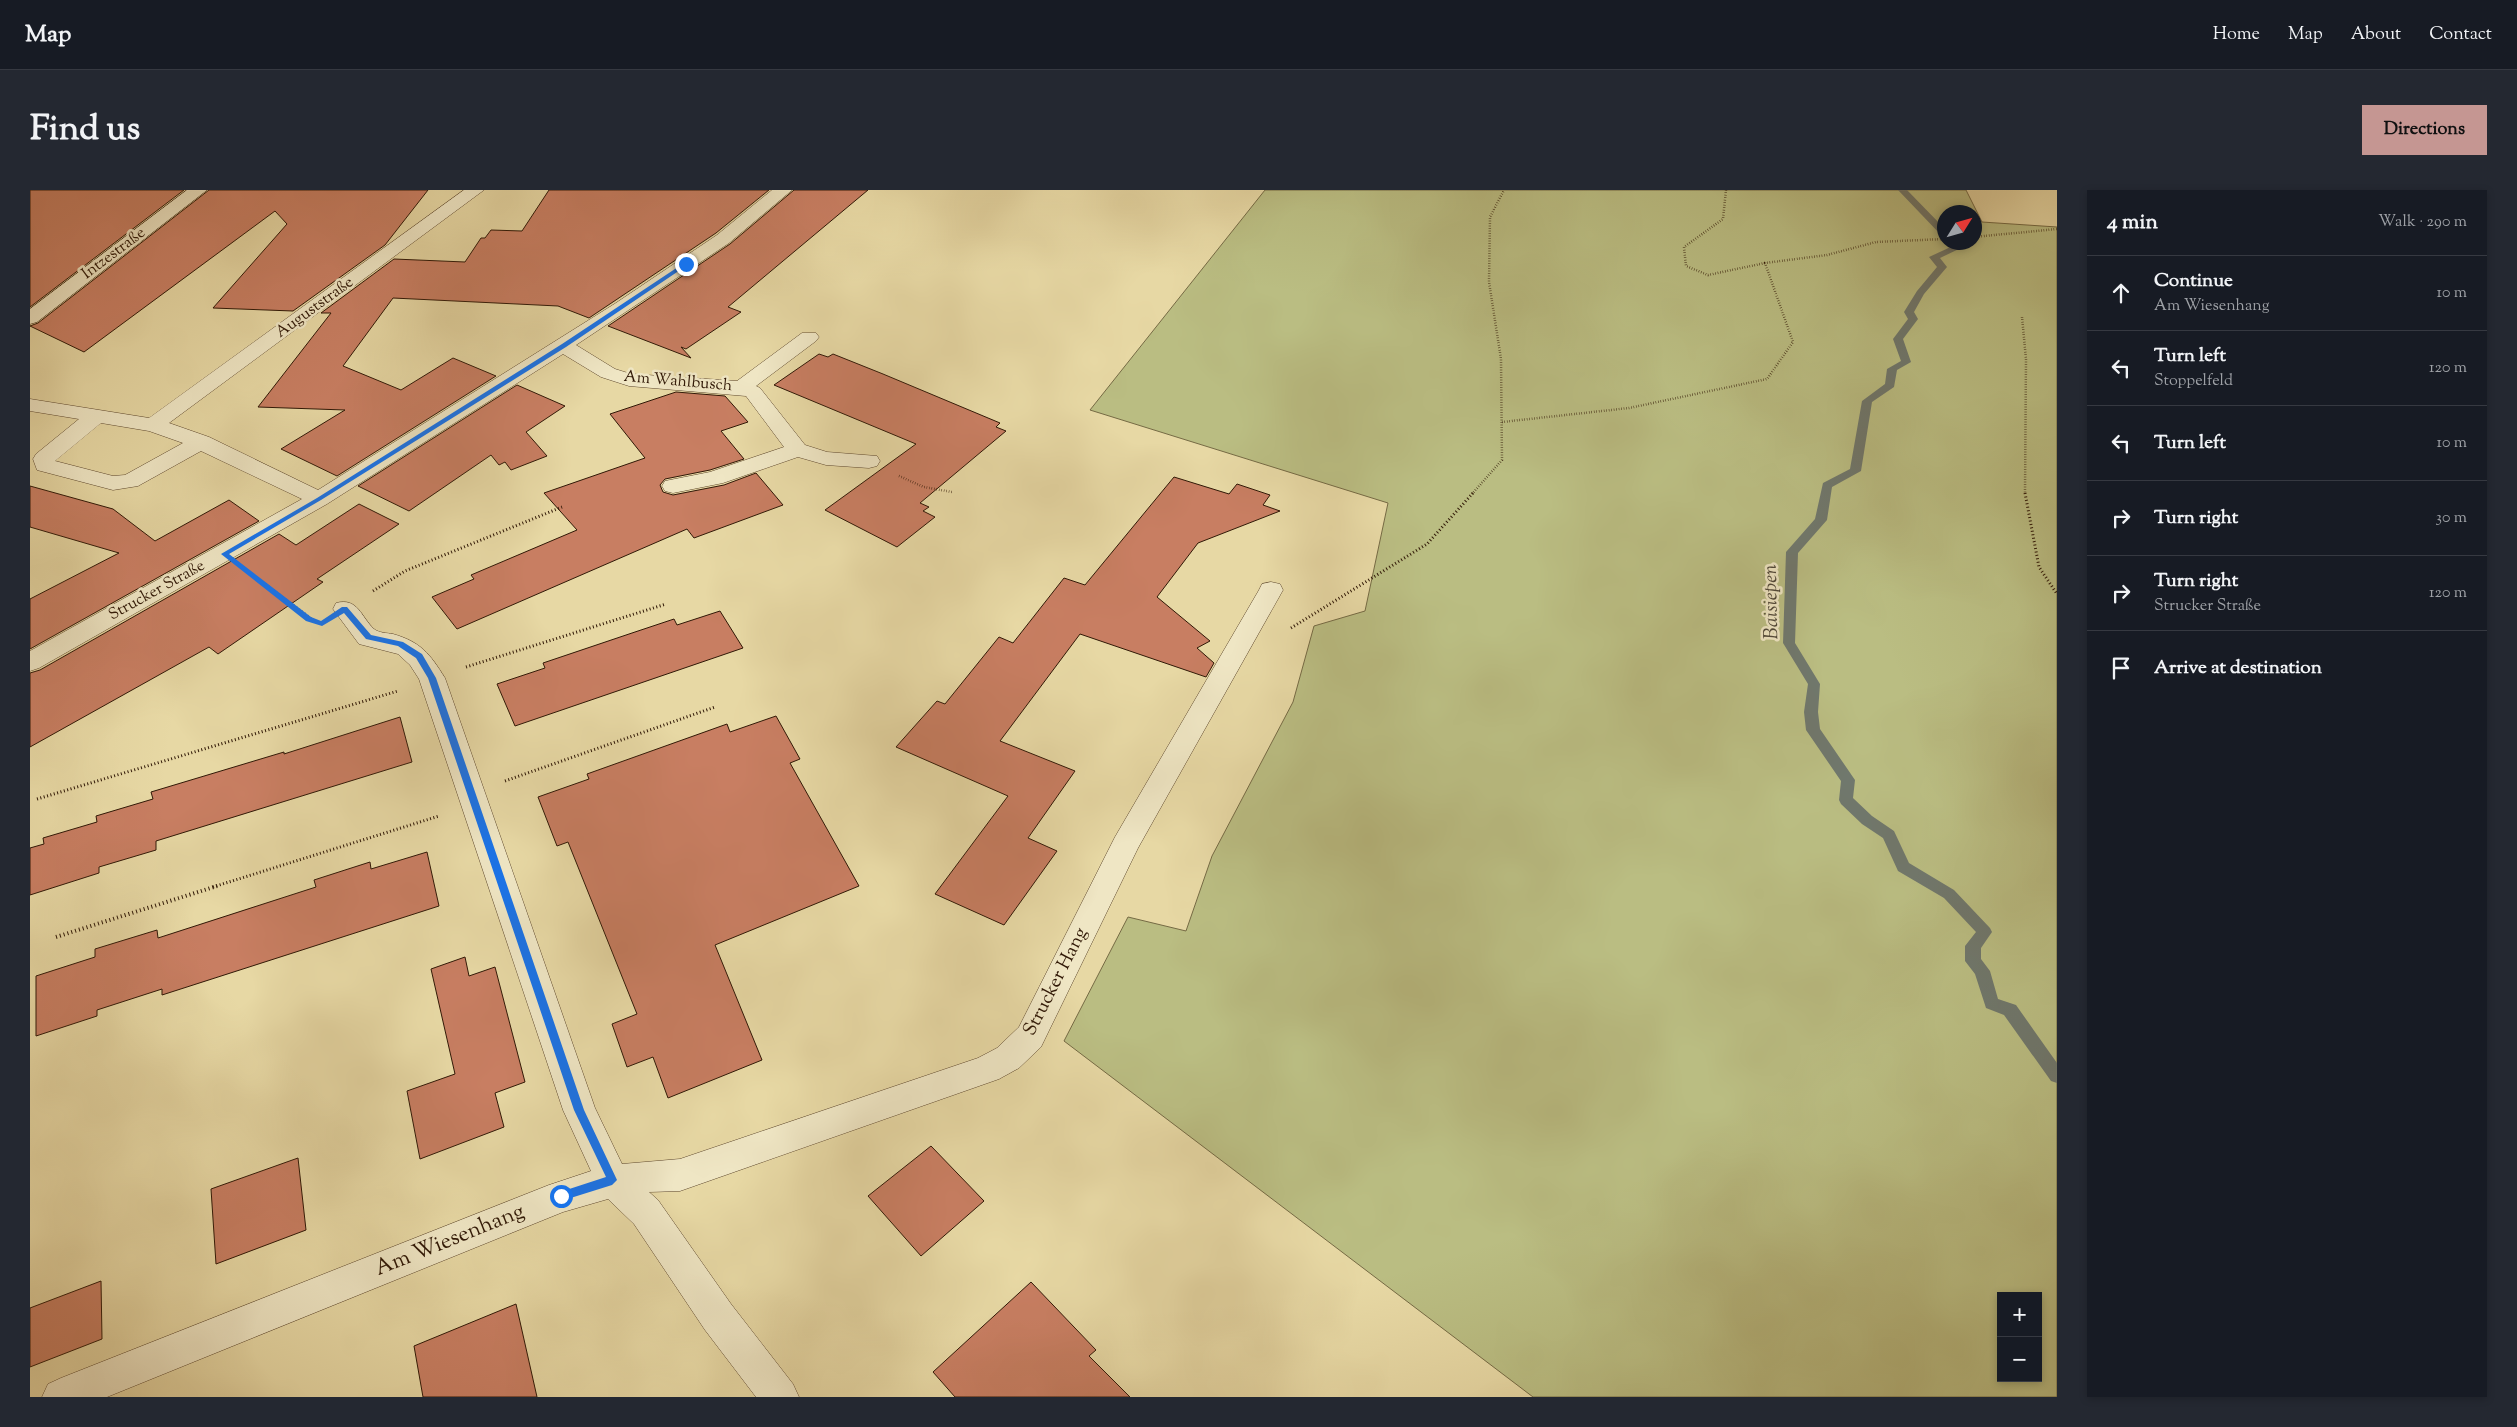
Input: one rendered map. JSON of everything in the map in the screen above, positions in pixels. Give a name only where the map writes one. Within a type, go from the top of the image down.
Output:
[{"type":"street","name":"Intzestraße","points":[[30,318],[198,190]]},
{"type":"street","name":"Auguststraße","points":[[153,425],[476,190]]},
{"type":"street","name":"Strucker Straße","points":[[30,662],[225,554],[319,499],[564,346],[716,244],[783,190]]},
{"type":"street","name":"Am Wahlbusch","points":[[742,388],[809,337]]},
{"type":"street","name":"Am Wahlbusch","points":[[564,346],[608,373],[629,380],[742,388],[753,392],[797,450]]},
{"type":"street","points":[[30,406],[153,425],[201,442],[319,499]]},
{"type":"street","points":[[96,416],[44,459],[46,465],[113,483],[130,481],[201,442]]},
{"type":"street","points":[[673,486],[715,478],[797,450],[826,458],[869,461]]},
{"type":"street","name":"Strucker Hang","points":[[612,1180],[648,1175],[680,1175],[988,1069],[1008,1058],[1030,1037],[1125,845],[1272,590]]},
{"type":"street","points":[[345,609],[368,638],[400,644],[419,656],[432,678],[579,1110],[612,1180],[646,1212],[718,1317],[780,1397]]},
{"type":"street","name":"Am Wiesenhang","points":[[61,1397],[561,1196],[612,1180]]},
{"type":"path","points":[[1233,657],[1253,654],[1329,603],[1428,544],[1502,460],[1501,359],[1489,282],[1490,217],[1504,190]]},
{"type":"path","points":[[1726,190],[1723,219],[1684,247],[1686,266],[1708,275],[1765,263],[1827,255],[1876,242],[1937,239]]},
{"type":"path","points":[[1982,236],[2057,229]]},
{"type":"path","points":[[1502,422],[1629,408],[1767,379],[1792,342],[1765,263]]},
{"type":"path","points":[[2022,317],[2026,359],[2024,488],[2039,567],[2057,594]]},
{"type":"path","points":[[869,461],[924,487],[952,492]]},
{"type":"path","points":[[225,554],[308,619],[322,623],[404,571],[562,507]]},
{"type":"path","points":[[37,799],[403,690],[432,678],[666,604]]},
{"type":"path","points":[[56,937],[473,798],[715,707]]},
{"type":"green space","points":[[1265,190],[1966,190],[1974,205],[1937,205],[1937,250],[1982,250],[1982,222],[2057,227],[2057,1397],[1533,1397],[1064,1041],[1128,917],[1186,931],[1212,856],[1293,702],[1314,626],[1365,611],[1388,503],[1090,410]]},
{"type":"building","points":[[30,190],[184,190],[30,307]]},
{"type":"building","points":[[209,190],[428,190],[385,245],[293,311],[213,308],[287,224],[275,211],[84,352],[30,326],[38,323]]},
{"type":"building","points":[[549,190],[769,190],[716,233],[589,318],[558,306],[393,298],[343,366],[401,390],[453,358],[496,376],[337,476],[281,449],[345,410],[258,407],[331,313],[321,313],[394,259],[465,262],[481,238],[485,238],[491,230],[522,231]]},
{"type":"building","points":[[794,190],[868,190],[728,307],[741,312],[686,349],[681,347],[691,358],[608,326],[730,244]]},
{"type":"building","points":[[819,354],[828,357],[833,354],[883,374],[1000,423],[996,427],[1006,431],[920,503],[929,507],[923,511],[935,517],[897,547],[825,510],[916,444],[774,385]]},
{"type":"building","points":[[517,385],[565,406],[526,432],[547,456],[511,470],[505,462],[499,465],[491,455],[409,511],[358,486]]},
{"type":"building","points":[[676,392],[725,396],[748,422],[721,431],[744,459],[710,470],[665,479],[660,485],[663,492],[673,495],[724,485],[756,473],[783,505],[694,538],[687,529],[457,629],[432,597],[474,579],[471,575],[577,530],[544,493],[645,458],[610,414]]},
{"type":"building","points":[[1174,477],[1229,494],[1237,484],[1270,495],[1263,505],[1280,511],[1198,543],[1157,597],[1210,641],[1197,648],[1214,663],[1206,677],[1080,634],[1000,741],[1075,771],[1028,838],[1057,851],[1004,925],[935,894],[1008,796],[896,747],[937,701],[945,704],[999,637],[1013,643],[1064,578],[1085,585]]},
{"type":"building","points":[[30,486],[113,509],[155,541],[229,500],[259,521],[30,649],[30,599],[119,553],[30,527]]},
{"type":"building","points":[[359,504],[399,524],[317,579],[323,582],[218,654],[209,647],[30,747],[30,673],[40,670],[279,534],[296,545]]},
{"type":"building","points":[[720,611],[743,648],[515,726],[497,684],[545,668],[543,663],[674,619],[677,625]]},
{"type":"building","points":[[776,716],[800,759],[790,763],[859,886],[715,945],[762,1060],[668,1098],[653,1057],[627,1067],[612,1024],[637,1014],[568,842],[557,846],[538,797],[589,779],[587,774],[727,724],[730,732]]},
{"type":"building","points":[[400,717],[412,762],[156,841],[156,850],[99,867],[99,873],[30,895],[30,848],[44,844],[43,838],[97,822],[96,816],[153,799],[151,792],[284,752],[284,754]]},
{"type":"building","points":[[427,852],[439,906],[162,995],[162,989],[97,1010],[97,1016],[36,1036],[36,976],[95,957],[95,949],[157,930],[158,938],[316,887],[314,880],[370,862],[371,869]]},
{"type":"building","points":[[465,957],[469,976],[495,967],[525,1082],[495,1093],[504,1127],[420,1159],[407,1091],[455,1074],[431,969]]},
{"type":"building","points":[[931,1146],[984,1201],[921,1256],[868,1196]]},
{"type":"building","points":[[298,1158],[306,1230],[216,1264],[211,1189]]},
{"type":"building","points":[[101,1281],[102,1339],[30,1367],[30,1308]]},
{"type":"building","points":[[1031,1282],[1096,1350],[1089,1356],[1130,1397],[955,1397],[933,1372]]},
{"type":"building","points":[[516,1304],[537,1397],[423,1397],[414,1346]]},
{"type":"waterway","name":"Baisiepen","points":[[1902,190],[1937,226]]},
{"type":"waterway","name":"Baisiepen","points":[[1951,250],[1934,257],[1942,267],[1920,293],[1909,312],[1913,319],[1898,339],[1906,362],[1892,369],[1890,385],[1867,401],[1855,471],[1827,485],[1821,520],[1792,552],[1789,643],[1814,684],[1811,712],[1813,730],[1848,780],[1846,800],[1867,820],[1889,835],[1903,867],[1949,894],[1985,932],[1973,946],[1973,961],[1982,971],[1991,1003],[2010,1010],[2057,1076]]},
{"type":"route","points":[[561,1196],[612,1180],[579,1110],[432,678],[419,656],[400,644],[368,638],[345,609],[322,623],[308,619],[225,554],[319,499],[564,346],[686,264]]}]
